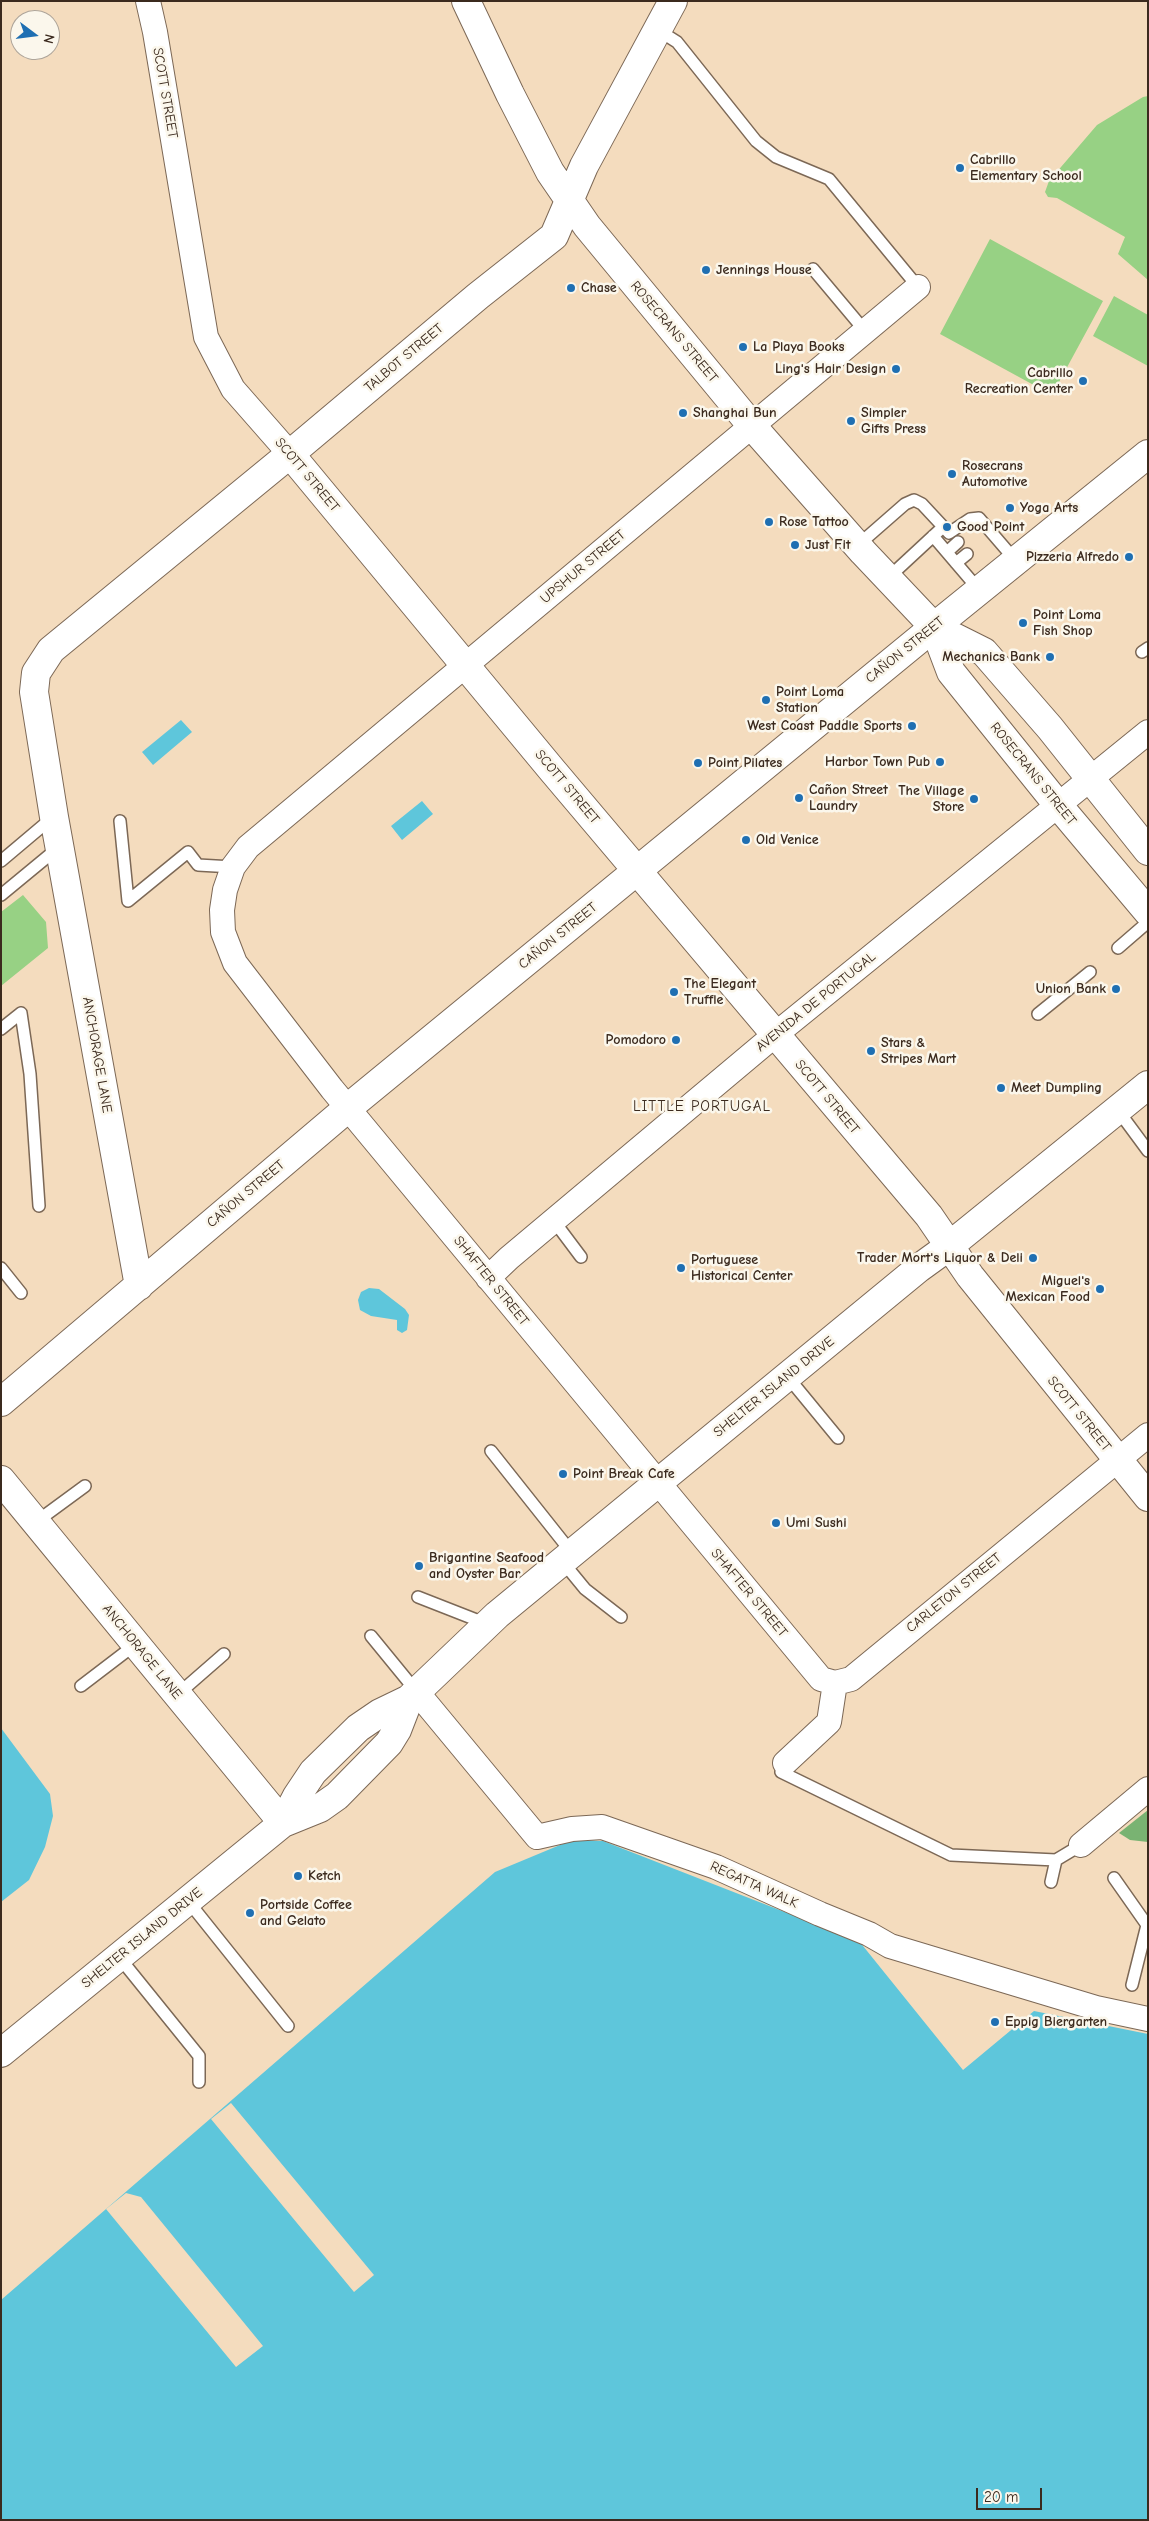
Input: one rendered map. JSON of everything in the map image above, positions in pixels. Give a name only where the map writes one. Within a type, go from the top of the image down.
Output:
[{"type":"main road","name":"ROSECRANS STREET","points":[[466,1],[550,172],[569,201],[626,276],[752,426],[857,546],[934,627],[984,652],[1050,728],[1089,780],[1148,851]]},
{"type":"main road","name":"TALBOT STREET","points":[[51,650],[290,454],[478,296],[554,236],[584,166],[673,1]]},
{"type":"main road","name":"SCOTT STREET","points":[[290,454],[929,1216],[948,1247],[1148,1498]]},
{"type":"main road","name":"CAÑON STREET","points":[[140,1286],[349,1108],[934,627],[1148,454]]},
{"type":"main road","name":"ROSECRANS STREET","points":[[934,627],[951,672],[1058,805],[1148,912]]},
{"type":"main road","name":"ANCHORAGE LANE","points":[[51,650],[36,673],[34,692],[59,847],[140,1286]]},
{"type":"main road","name":"SHELTER ISLAND DRIVE","points":[[1,2053],[283,1824],[297,1796],[313,1772],[358,1728],[412,1695],[487,1624],[567,1557],[919,1268],[948,1247],[1148,1085]]},
{"type":"main road","points":[[1,1402],[140,1286]]},
{"type":"main road","name":"ANCHORAGE LANE","points":[[1,1480],[283,1824]]},
{"type":"street","name":"SCOTT STREET","points":[[148,1],[157,42],[206,337],[233,389],[290,454]]},
{"type":"street","name":"UPSHUR STREET","points":[[248,847],[918,287]]},
{"type":"street","name":"AVENIDA DE PORTUGAL","points":[[488,1278],[776,1034],[1148,732]]},
{"type":"street","name":"SHAFTER STREET","points":[[248,847],[234,867],[226,890],[222,910],[223,932],[235,962],[332,1089],[821,1679],[835,1683]]},
{"type":"street","name":"CARLETON STREET","points":[[835,1683],[851,1679],[1148,1435]]},
{"type":"street","points":[[783,1767],[829,1722],[835,1683]]},
{"type":"street","name":"REGATTA WALK","points":[[412,1695],[537,1837],[572,1828],[602,1827],[716,1867],[869,1934],[890,1946],[1096,2008],[1148,2019]]},
{"type":"street","points":[[1081,1845],[1148,1789]]},
{"type":"lane","points":[[658,30],[677,42],[756,141],[776,157],[830,179],[918,287]]},
{"type":"lane","points":[[813,269],[865,331]]},
{"type":"lane","points":[[857,546],[911,501],[922,504],[951,533],[973,517],[1016,561]]},
{"type":"lane","points":[[888,578],[943,527]]},
{"type":"lane","points":[[933,536],[980,591]]},
{"type":"lane","points":[[947,552],[958,542]]},
{"type":"lane","points":[[956,563],[967,554]]},
{"type":"lane","points":[[1,861],[54,817]]},
{"type":"lane","points":[[120,820],[128,901],[188,852],[198,865],[234,867]]},
{"type":"lane","points":[[1,895],[59,847]]},
{"type":"lane","points":[[1118,948],[1148,922]]},
{"type":"lane","points":[[1038,1014],[1090,972]]},
{"type":"lane","points":[[1,1029],[20,1013],[30,1074],[39,1206]]},
{"type":"lane","points":[[1117,1109],[1148,1151]]},
{"type":"lane","points":[[554,1221],[582,1257]]},
{"type":"lane","points":[[1,1268],[21,1293]]},
{"type":"lane","points":[[788,1376],[838,1438]]},
{"type":"lane","points":[[491,1451],[567,1557],[585,1589],[621,1618]]},
{"type":"lane","points":[[36,1522],[85,1486]]},
{"type":"lane","points":[[418,1597],[487,1624]]},
{"type":"lane","points":[[371,1636],[412,1695]]},
{"type":"lane","points":[[81,1686],[136,1644]]},
{"type":"lane","points":[[178,1695],[224,1654]]},
{"type":"lane","points":[[783,1767],[950,1855],[1056,1860],[1081,1845]]},
{"type":"lane","points":[[1051,1882],[1056,1860]]},
{"type":"lane","points":[[1114,1878],[1147,1925],[1132,1985]]},
{"type":"lane","points":[[188,1901],[288,2026]]},
{"type":"lane","points":[[119,1956],[199,2056],[200,2082]]},
{"type":"green space","points":[[1148,96],[1148,280],[1118,254],[1125,237],[1057,198],[1048,197],[1045,192],[1049,181],[1097,125],[1143,97]]},
{"type":"green space","points":[[990,239],[1103,301],[1052,395],[940,334]]},
{"type":"green space","points":[[1114,296],[1148,315],[1148,366],[1093,336]]},
{"type":"green space","points":[[23,895],[46,922],[48,948],[1,986],[1,912]]},
{"type":"green space","points":[[1148,1810],[1148,1842],[1130,1840],[1119,1833]]},
{"type":"water","points":[[181,720],[192,732],[153,765],[142,752]]},
{"type":"water","points":[[422,801],[433,814],[402,840],[391,826]]},
{"type":"water","points":[[369,1288],[379,1289],[405,1309],[409,1315],[407,1330],[402,1333],[397,1330],[397,1320],[371,1316],[360,1310],[358,1300],[361,1292]]},
{"type":"water","points":[[1,1728],[50,1794],[53,1816],[45,1847],[29,1880],[1,1902]]},
{"type":"water","points":[[572,1840],[603,1841],[859,1941],[963,2070],[1034,2011],[1148,2034],[1148,2520],[1,2520],[1,2300],[495,1872]]},
{"type":"pier","points":[[231,2103],[374,2275],[354,2292],[211,2119]]},
{"type":"pier","points":[[126,2193],[141,2197],[263,2346],[236,2367],[106,2209]]},
{"type":"place","name":"Cabrillo Elementary School","points":[[960,168]]},
{"type":"place","name":"Jennings House","points":[[706,270]]},
{"type":"place","name":"Chase","points":[[571,288]]},
{"type":"place","name":"La Playa Books","points":[[743,347]]},
{"type":"place","name":"Ling's Hair Design","points":[[896,369]]},
{"type":"place","name":"Cabrillo Recreation Center","points":[[1083,381]]},
{"type":"place","name":"Shanghai Bun","points":[[683,413]]},
{"type":"place","name":"Simpler Gifts Press","points":[[851,421]]},
{"type":"place","name":"Rosecrans Automotive","points":[[952,474]]},
{"type":"place","name":"Yoga Arts","points":[[1010,508]]},
{"type":"place","name":"Rose Tattoo","points":[[769,522]]},
{"type":"place","name":"Good Point","points":[[947,527]]},
{"type":"place","name":"Just Fit","points":[[795,545]]},
{"type":"place","name":"Pizzeria Alfredo","points":[[1129,557]]},
{"type":"place","name":"Point Loma Fish Shop","points":[[1023,623]]},
{"type":"place","name":"Mechanics Bank","points":[[1050,657]]},
{"type":"place","name":"Point Loma Station","points":[[766,700]]},
{"type":"place","name":"West Coast Paddle Sports","points":[[912,726]]},
{"type":"place","name":"Harbor Town Pub","points":[[940,762]]},
{"type":"place","name":"Point Pilates","points":[[698,763]]},
{"type":"place","name":"Cañon Street Laundry","points":[[799,798]]},
{"type":"place","name":"The Village Store","points":[[974,799]]},
{"type":"place","name":"Old Venice","points":[[746,840]]},
{"type":"place","name":"Union Bank","points":[[1116,989]]},
{"type":"place","name":"The Elegant Truffle","points":[[674,992]]},
{"type":"place","name":"Pomodoro","points":[[676,1040]]},
{"type":"place","name":"Stars & Stripes Mart","points":[[871,1051]]},
{"type":"place","name":"Meet Dumpling","points":[[1001,1088]]},
{"type":"place","name":"Trader Mort's Liquor & Deli","points":[[1033,1258]]},
{"type":"place","name":"Portuguese Historical Center","points":[[681,1268]]},
{"type":"place","name":"Miguel's Mexican Food","points":[[1100,1289]]},
{"type":"place","name":"Point Break Cafe","points":[[563,1474]]},
{"type":"place","name":"Umi Sushi","points":[[776,1523]]},
{"type":"place","name":"Brigantine Seafood and Oyster Bar","points":[[419,1566]]},
{"type":"place","name":"Ketch","points":[[298,1876]]},
{"type":"place","name":"Portside Coffee and Gelato","points":[[250,1913]]},
{"type":"place","name":"Eppig Biergarten","points":[[995,2022]]},
{"type":"district","name":"LITTLE PORTUGAL","points":[[702,1107]]}]
